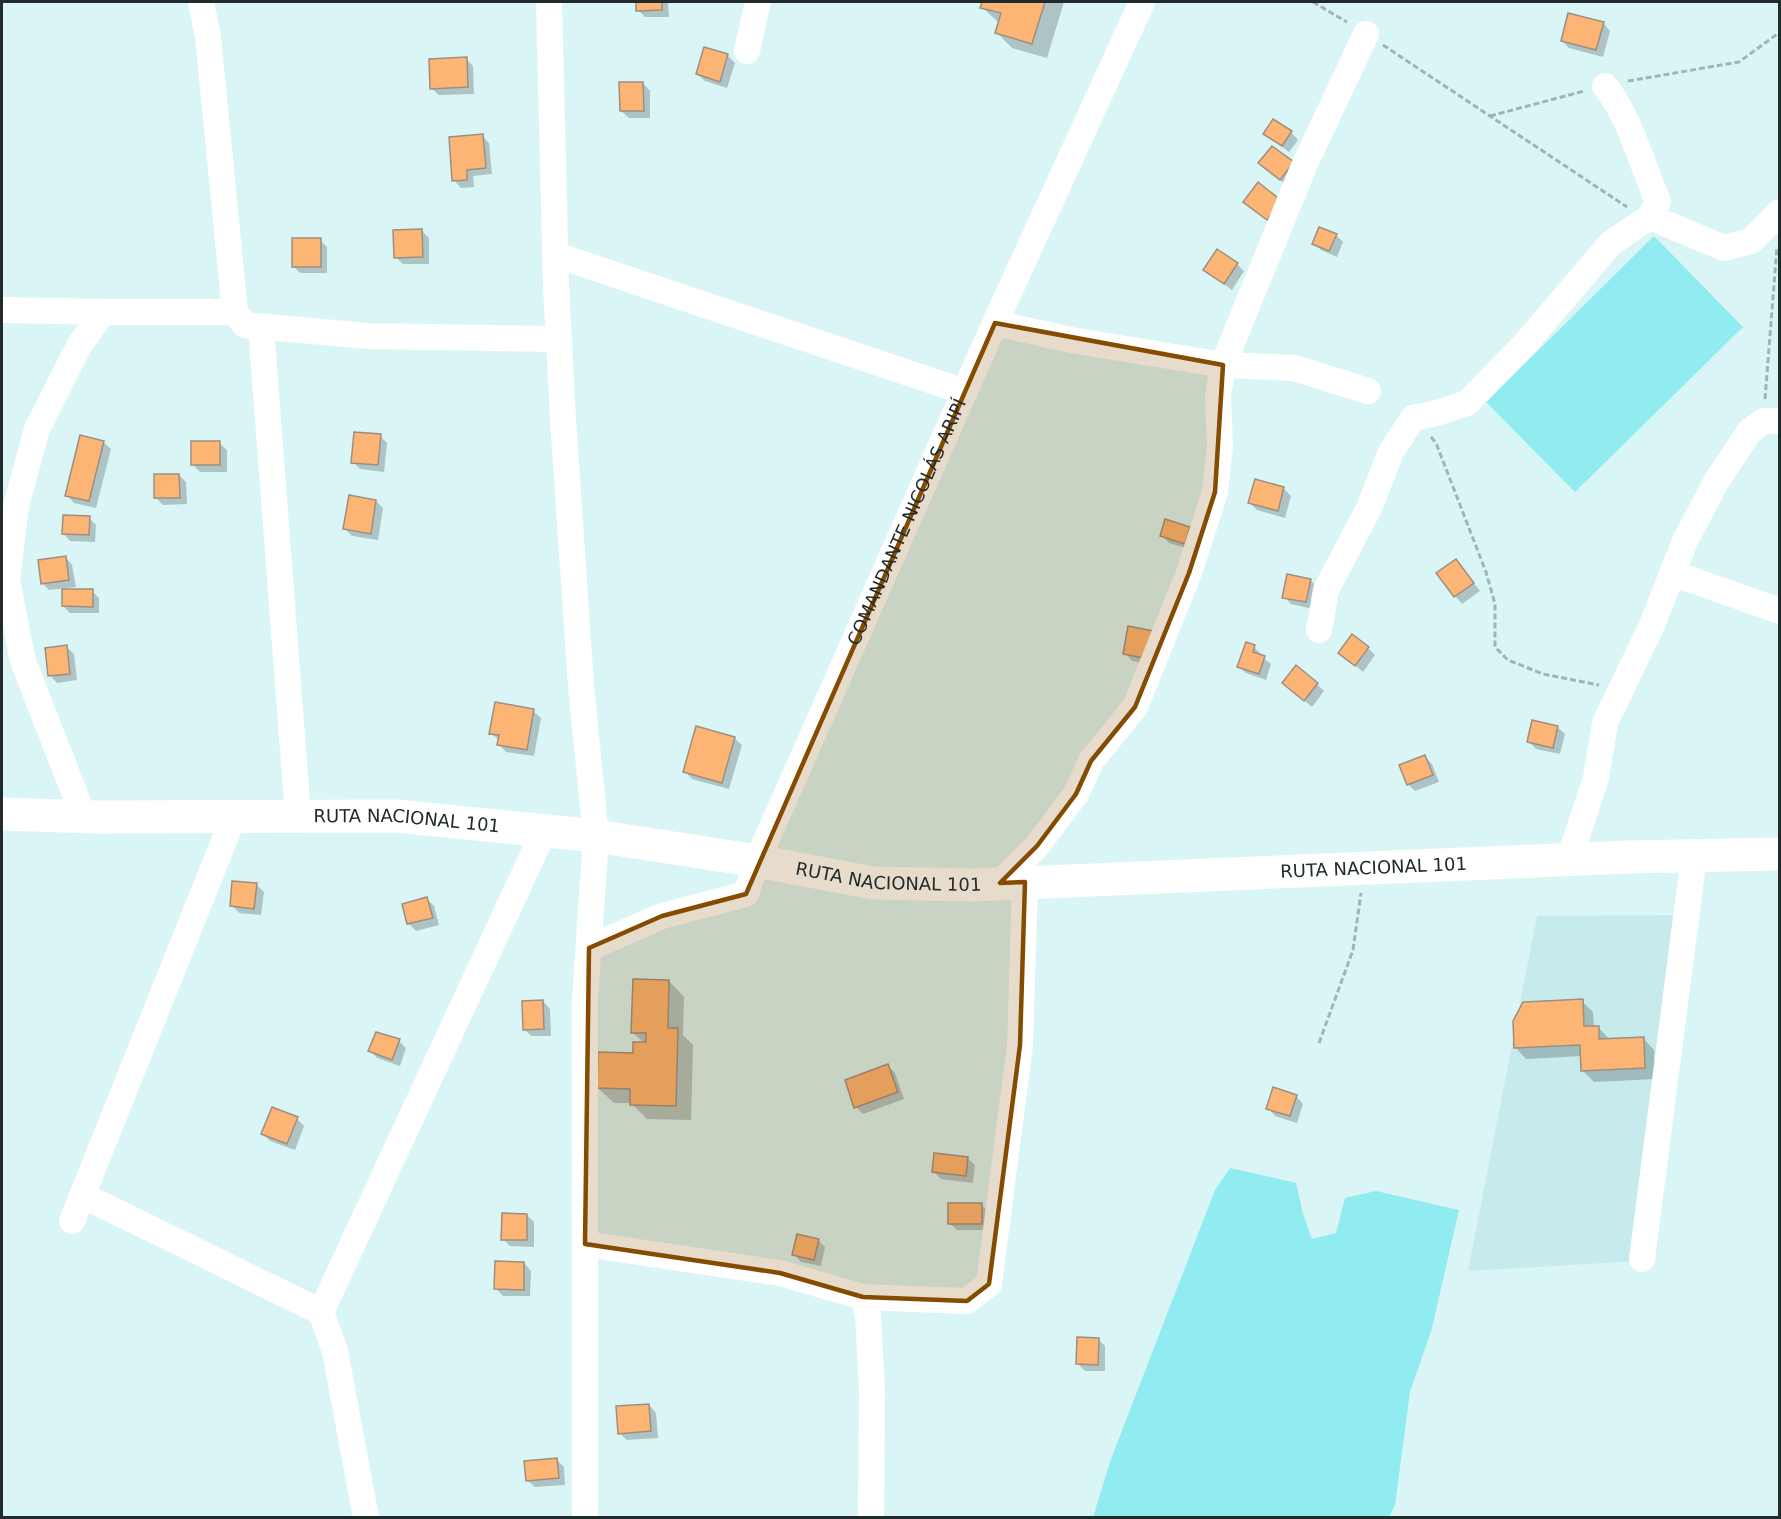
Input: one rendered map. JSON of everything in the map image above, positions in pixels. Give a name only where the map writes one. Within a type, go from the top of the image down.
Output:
[{"type":"main road","name":"RUTA NACIONAL 101","points":[[2,814],[396,816],[596,836],[757,861],[873,883],[1012,883],[1569,860],[1779,854]]},
{"type":"street","points":[[201,2],[208,37],[235,312],[245,325],[367,336],[559,339]]},
{"type":"street","points":[[549,2],[559,339],[581,686],[596,836],[585,999],[585,1518]]},
{"type":"street","points":[[747,51],[758,2]]},
{"type":"street","name":"COMANDANTE NICOLÁS ARIPÍ","points":[[589,948],[662,916],[746,894],[757,861],[995,323],[1142,2]]},
{"type":"street","points":[[585,1244],[780,1273],[863,1297],[967,1301],[989,1284],[1020,1045],[1012,883],[1076,794],[1091,761],[1135,707],[1189,573],[1215,492],[1220,446],[1218,396],[1223,365],[1304,166],[1366,34]]},
{"type":"street","points":[[1319,630],[1326,590],[1370,508],[1391,452],[1413,418],[1467,403],[1524,345],[1611,243],[1658,201],[1627,122],[1615,98],[1605,86]]},
{"type":"street","points":[[1641,214],[1724,248],[1751,241],[1779,212]]},
{"type":"street","points":[[555,255],[965,392]]},
{"type":"street","points":[[2,310],[235,312]]},
{"type":"street","points":[[83,815],[23,661],[7,580],[16,506],[37,429],[79,346],[103,312]]},
{"type":"street","points":[[995,323],[1071,340],[1223,365],[1294,368],[1368,391]]},
{"type":"street","points":[[261,327],[298,816]]},
{"type":"street","points":[[1569,860],[1596,778],[1605,723],[1652,625],[1685,541],[1716,482],[1749,432],[1771,421]]},
{"type":"street","points":[[1672,573],[1779,611]]},
{"type":"street","points":[[72,1221],[234,816]]},
{"type":"street","points":[[321,1312],[544,831]]},
{"type":"street","points":[[1642,1259],[1694,856]]},
{"type":"street","points":[[82,1195],[321,1312],[335,1351],[366,1518]]},
{"type":"street","points":[[863,1297],[868,1315],[872,1391],[871,1518]]},
{"type":"path","points":[[1312,2],[1366,34],[1641,214]]},
{"type":"path","points":[[1490,116],[1605,86],[1739,62],[1779,32]]},
{"type":"path","points":[[1771,421],[1779,212]]},
{"type":"path","points":[[1413,418],[1436,443],[1486,572],[1495,604],[1495,647],[1508,660],[1544,674],[1621,689]]},
{"type":"path","points":[[1319,1043],[1353,950],[1364,868]]},
{"type":"highlighted area","points":[[995,323],[1223,365],[1215,492],[1189,573],[1135,707],[1091,761],[1076,794],[1037,846],[1000,883],[1025,882],[1020,1045],[989,1284],[967,1301],[863,1297],[780,1273],[585,1244],[589,948],[662,916],[746,894]]},
{"type":"shaded area","points":[[1654,236],[1743,327],[1575,492],[1486,402]]},
{"type":"shaded area","points":[[1693,915],[1639,1261],[1468,1271],[1537,916]]},
{"type":"shaded area","points":[[1230,1168],[1296,1183],[1312,1239],[1336,1233],[1345,1198],[1376,1191],[1459,1210],[1432,1328],[1410,1392],[1395,1505],[1389,1517],[1093,1517],[1111,1459],[1215,1190]]},
{"type":"building","points":[[636,2],[662,2],[662,10],[636,11]]},
{"type":"building","points":[[982,2],[1045,2],[1032,44],[995,33],[1001,13],[980,8]]},
{"type":"building","points":[[1568,13],[1604,22],[1596,50],[1561,41]]},
{"type":"building","points":[[704,47],[728,54],[720,82],[696,74]]},
{"type":"building","points":[[467,57],[468,87],[430,89],[429,59]]},
{"type":"building","points":[[619,82],[643,82],[644,111],[620,111]]},
{"type":"building","points":[[1273,119],[1292,131],[1282,146],[1263,134]]},
{"type":"building","points":[[483,134],[486,168],[467,170],[467,180],[452,181],[449,137]]},
{"type":"building","points":[[1272,146],[1294,162],[1280,180],[1258,163]]},
{"type":"building","points":[[1258,182],[1282,201],[1267,220],[1243,202]]},
{"type":"building","points":[[1319,227],[1337,234],[1329,251],[1312,244]]},
{"type":"building","points":[[422,229],[423,257],[394,258],[393,230]]},
{"type":"building","points":[[292,238],[321,238],[321,267],[292,267]]},
{"type":"building","points":[[1217,249],[1238,263],[1224,284],[1203,270]]},
{"type":"building","points":[[354,432],[381,434],[378,465],[351,463]]},
{"type":"building","points":[[80,435],[104,441],[89,501],[65,496]]},
{"type":"building","points":[[191,441],[220,441],[220,465],[191,465]]},
{"type":"building","points":[[154,474],[179,474],[180,498],[154,498]]},
{"type":"building","points":[[1255,479],[1284,487],[1278,511],[1248,503]]},
{"type":"building","points":[[349,495],[376,500],[371,534],[343,529]]},
{"type":"building","points":[[63,515],[90,516],[89,535],[62,534]]},
{"type":"building","points":[[1165,519],[1190,527],[1185,544],[1160,536]]},
{"type":"building","points":[[66,556],[69,580],[41,584],[38,560]]},
{"type":"building","points":[[1456,559],[1474,583],[1454,597],[1436,573]]},
{"type":"building","points":[[1287,574],[1311,579],[1306,602],[1282,598]]},
{"type":"building","points":[[62,589],[93,589],[93,607],[62,606]]},
{"type":"building","points":[[1128,626],[1154,631],[1149,659],[1123,654]]},
{"type":"building","points":[[1352,634],[1369,647],[1355,666],[1338,653]]},
{"type":"building","points":[[1246,642],[1255,645],[1253,652],[1265,656],[1259,674],[1237,667]]},
{"type":"building","points":[[67,645],[70,674],[48,676],[45,648]]},
{"type":"building","points":[[1296,665],[1318,683],[1304,701],[1282,683]]},
{"type":"building","points":[[495,702],[534,709],[527,750],[497,745],[499,735],[489,734]]},
{"type":"building","points":[[1532,720],[1558,726],[1553,748],[1527,742]]},
{"type":"building","points":[[696,726],[735,737],[722,783],[683,772]]},
{"type":"building","points":[[1425,755],[1433,775],[1407,785],[1399,765]]},
{"type":"building","points":[[232,881],[257,883],[254,909],[230,906]]},
{"type":"building","points":[[427,897],[433,918],[407,924],[402,904]]},
{"type":"building","points":[[633,979],[669,980],[668,1028],[678,1028],[676,1106],[630,1105],[630,1089],[597,1088],[598,1052],[633,1053],[633,1042],[646,1042],[646,1033],[631,1033]]},
{"type":"building","points":[[1583,999],[1584,1026],[1599,1026],[1599,1039],[1644,1037],[1645,1068],[1581,1071],[1580,1045],[1514,1048],[1513,1021],[1523,1002]]},
{"type":"building","points":[[543,1000],[544,1029],[523,1030],[522,1001]]},
{"type":"building","points":[[376,1032],[400,1039],[392,1060],[368,1051]]},
{"type":"building","points":[[888,1064],[898,1092],[854,1108],[845,1080]]},
{"type":"building","points":[[1273,1087],[1297,1095],[1290,1116],[1266,1109]]},
{"type":"building","points":[[272,1107],[298,1117],[287,1144],[261,1134]]},
{"type":"building","points":[[934,1153],[968,1157],[966,1176],[932,1172]]},
{"type":"building","points":[[948,1203],[982,1203],[982,1224],[948,1224]]},
{"type":"building","points":[[502,1213],[527,1214],[527,1240],[501,1240]]},
{"type":"building","points":[[797,1234],[819,1239],[814,1260],[792,1255]]},
{"type":"building","points":[[495,1261],[524,1262],[524,1290],[494,1289]]},
{"type":"building","points":[[1077,1337],[1099,1338],[1098,1365],[1076,1364]]},
{"type":"building","points":[[649,1404],[651,1431],[618,1434],[616,1406]]},
{"type":"building","points":[[557,1458],[559,1478],[526,1481],[524,1461]]}]
